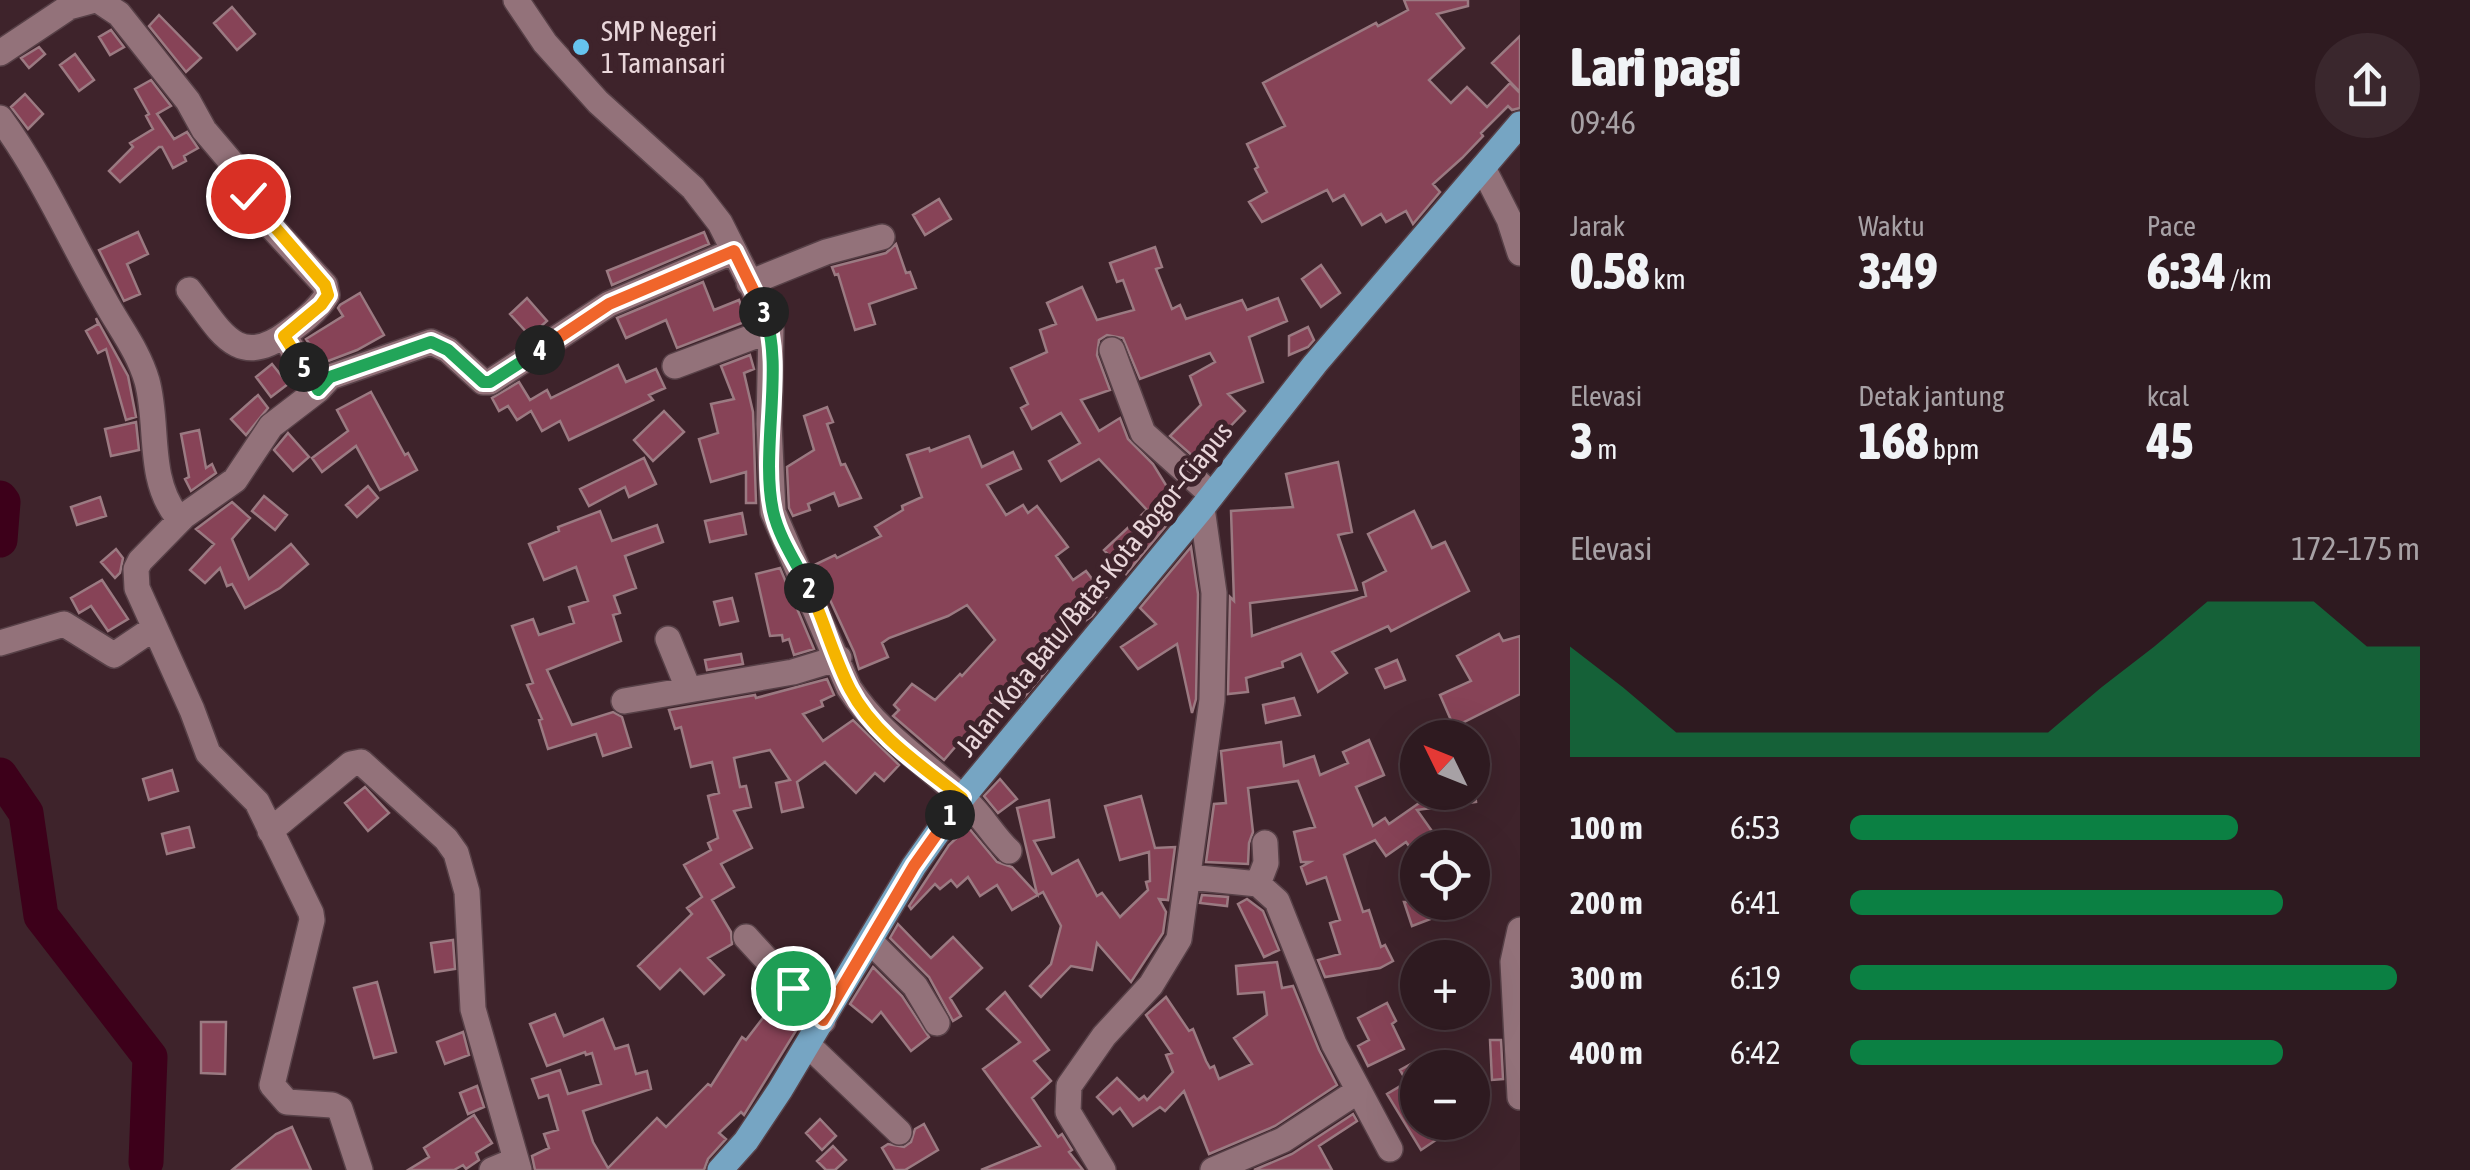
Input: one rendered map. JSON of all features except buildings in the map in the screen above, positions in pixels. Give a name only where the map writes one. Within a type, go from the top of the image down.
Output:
[{"type":"main road","name":"Jalan Kota Batu/Batas Kota Bogor–Ciapus","points":[[720,1170],[746,1141],[914,866],[962,798],[1315,364],[1520,124]]},
{"type":"street","points":[[0,53],[68,7],[96,0],[119,14],[232,163],[266,221],[325,285],[328,295],[284,336],[264,348],[242,348],[230,341],[189,290]]},
{"type":"street","points":[[516,0],[545,43],[598,102],[692,188],[720,223],[772,330],[769,424],[774,512],[849,688],[890,739],[962,798],[1009,852]]},
{"type":"street","points":[[0,118],[26,152],[105,302],[132,344],[146,381],[163,492],[176,515],[184,516]]},
{"type":"street","points":[[1483,168],[1509,219],[1520,254]]},
{"type":"street","points":[[749,283],[826,252],[882,237]]},
{"type":"street","points":[[360,1170],[340,1110],[287,1102],[272,1085],[312,920],[296,879],[252,794],[208,753],[136,588],[136,569],[140,560],[184,516],[235,480],[271,426],[330,377],[431,342],[448,350],[483,382],[490,382],[609,304],[734,251]]},
{"type":"street","points":[[675,366],[772,330]]},
{"type":"street","points":[[284,336],[318,390]]},
{"type":"street","points":[[1102,1170],[1068,1112],[1069,1086],[1104,1036],[1151,985],[1178,939],[1212,700],[1214,593],[1207,501],[1143,433],[1112,350]]},
{"type":"street","points":[[0,643],[64,624],[114,655],[154,628]]},
{"type":"street","points":[[668,639],[688,688]]},
{"type":"street","points":[[624,701],[794,672],[839,658]]},
{"type":"street","points":[[270,831],[351,764],[361,762],[452,847],[468,892],[473,1009],[509,1167]]},
{"type":"street","points":[[1258,884],[1266,863],[1265,843]]},
{"type":"street","points":[[1189,876],[1258,884],[1271,892],[1287,918],[1334,1044],[1390,1149]]},
{"type":"street","points":[[1520,930],[1512,962],[1520,1096]]},
{"type":"street","points":[[746,937],[823,1020]]},
{"type":"street","points":[[870,941],[915,986],[937,1023]]},
{"type":"street","points":[[808,1045],[899,1132]]},
{"type":"street","points":[[1213,1170],[1283,1140],[1358,1090]]},
{"type":"waterway","points":[[0,498],[0,540]]},
{"type":"waterway","points":[[0,775],[26,813],[41,916],[150,1057],[146,1162]]},
{"type":"place","name":"SMP Negeri 1 Tamansari","points":[[581,47]]},
{"type":"route","points":[[248,196],[325,285],[328,295],[321,305],[284,336],[318,390],[330,377],[431,342],[448,350],[477,378],[490,382],[609,304],[734,251],[772,330],[771,482],[774,512],[784,539],[811,592],[849,688],[866,713],[890,739],[962,798],[914,866],[823,1020],[793,988]]}]
